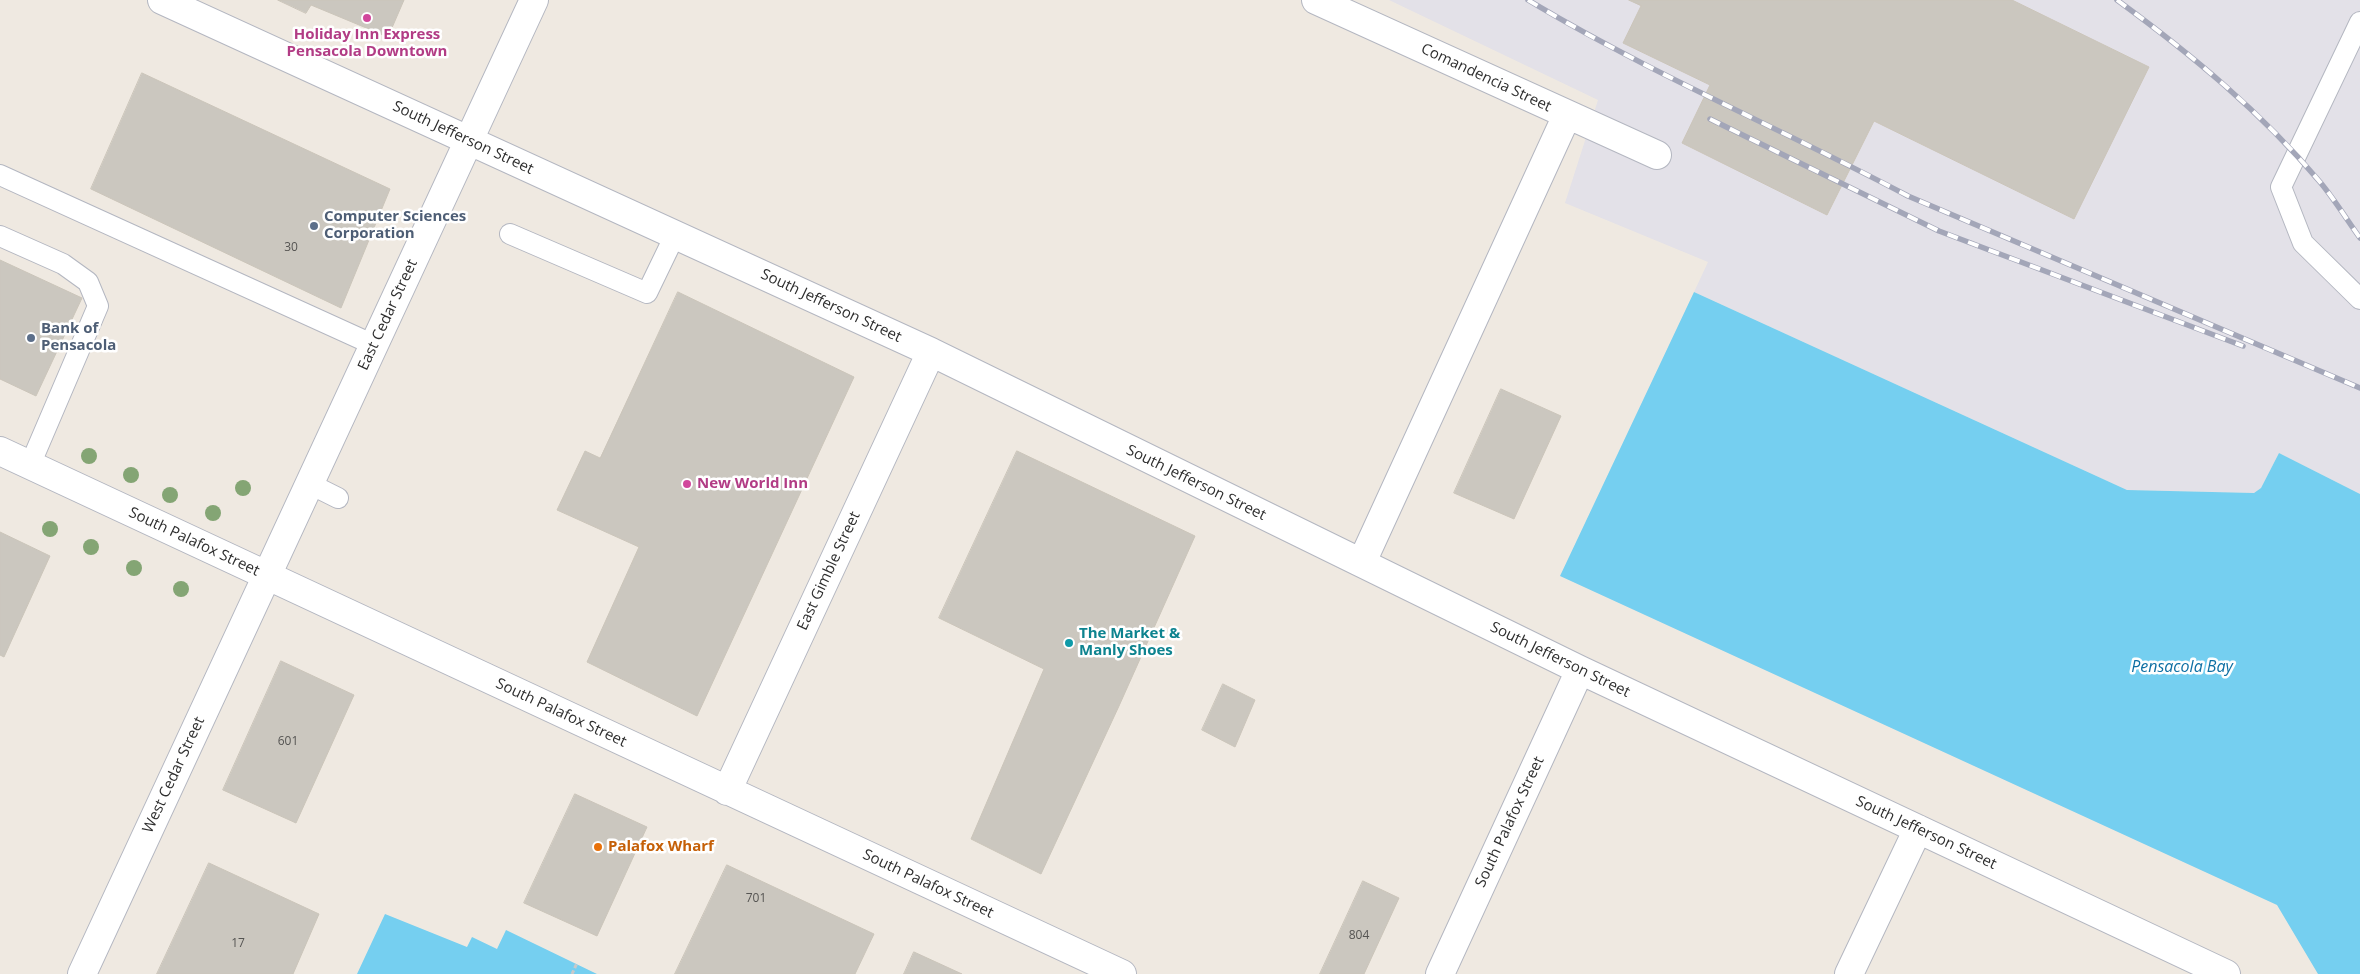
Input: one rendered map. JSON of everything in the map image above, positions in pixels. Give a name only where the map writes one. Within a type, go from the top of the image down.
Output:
[{"type":"street","name":"South Jefferson Street","points":[[162,0],[931,352],[1580,670],[2226,974]]},
{"type":"street","name":"East Cedar Street","points":[[267,577],[534,0]]},
{"type":"street","name":"Comandencia Street","points":[[1316,0],[1657,155]]},
{"type":"street","points":[[1362,562],[1567,115]]},
{"type":"street","name":"East Gimble Street","points":[[727,791],[931,352]]},
{"type":"street","name":"South Palafox Street","points":[[0,451],[1122,974]]},
{"type":"street","name":"West Cedar Street","points":[[82,974],[267,577]]},
{"type":"street","name":"South Palafox Street","points":[[1440,974],[1580,670]]},
{"type":"street","points":[[1849,974],[1918,829]]},
{"type":"lane","points":[[2360,22],[2281,187],[2303,243],[2360,299]]},
{"type":"lane","points":[[0,175],[374,345]]},
{"type":"lane","points":[[510,234],[647,293],[675,235]]},
{"type":"lane","points":[[0,236],[63,264],[88,282],[98,306],[30,465]]},
{"type":"lane","points":[[310,484],[338,498]]},
{"type":"path","points":[[572,974],[577,963]]},
{"type":"shaded area","points":[[1389,0],[2360,0],[2360,494],[2279,453],[2261,488],[2254,493],[2127,490],[1694,292],[1708,262],[1565,203],[1598,100]]},
{"type":"water","name":"Pensacola Bay","points":[[1694,292],[2127,490],[2254,493],[2261,488],[2279,453],[2360,494],[2360,974],[2318,974],[2277,905],[1560,576]]},
{"type":"water","points":[[385,914],[467,947],[472,937],[497,949],[506,930],[597,974],[357,974]]},
{"type":"building","name":"Holiday Inn Express Pensacola Downtown","points":[[278,0],[404,0],[388,37],[311,5],[306,13]]},
{"type":"building","points":[[1629,0],[2012,0],[2149,67],[2074,219],[1874,121],[1827,215],[1682,143],[1710,85],[1623,43],[1641,6]]},
{"type":"building","points":[[142,73],[390,189],[341,308],[91,189]]},
{"type":"building","name":"Bank of Pensacola","points":[[0,260],[82,298],[36,396],[0,379]]},
{"type":"building","name":"New World Inn","points":[[678,292],[854,377],[697,716],[587,662],[639,547],[557,510],[585,451],[600,458]]},
{"type":"building","points":[[1501,389],[1561,416],[1514,519],[1454,493]]},
{"type":"building","name":"The Market & Manly Shoes","points":[[1017,451],[1195,536],[1041,874],[971,839],[1044,669],[939,618]]},
{"type":"building","points":[[0,532],[50,556],[4,657],[0,655]]},
{"type":"building","points":[[281,661],[354,695],[296,823],[223,790]]},
{"type":"building","points":[[1223,684],[1255,700],[1235,747],[1202,730]]},
{"type":"building","points":[[575,794],[647,827],[597,936],[524,903]]},
{"type":"building","points":[[209,863],[319,914],[293,974],[157,974]]},
{"type":"building","points":[[727,865],[874,934],[855,974],[675,974]]},
{"type":"building","points":[[1363,881],[1399,898],[1364,974],[1320,974]]},
{"type":"building","points":[[914,952],[962,974],[904,974]]},
{"type":"railway","points":[[1528,0],[1574,27],[1669,77],[1908,196],[2360,388]]},
{"type":"railway","points":[[2117,0],[2172,41],[2224,85],[2274,132],[2320,182],[2360,238]]},
{"type":"railway","points":[[1710,119],[1939,231],[2243,346]]},
{"type":"place","name":"Holiday Inn Express Pensacola Downtown","points":[[367,18]]},
{"type":"place","name":"Computer Sciences Corporation","points":[[314,226]]},
{"type":"place","name":"Bank of Pensacola","points":[[31,338]]},
{"type":"place","name":"New World Inn","points":[[687,484]]},
{"type":"place","name":"The Market & Manly Shoes","points":[[1069,643]]},
{"type":"place","name":"Palafox Wharf","points":[[598,847]]}]
